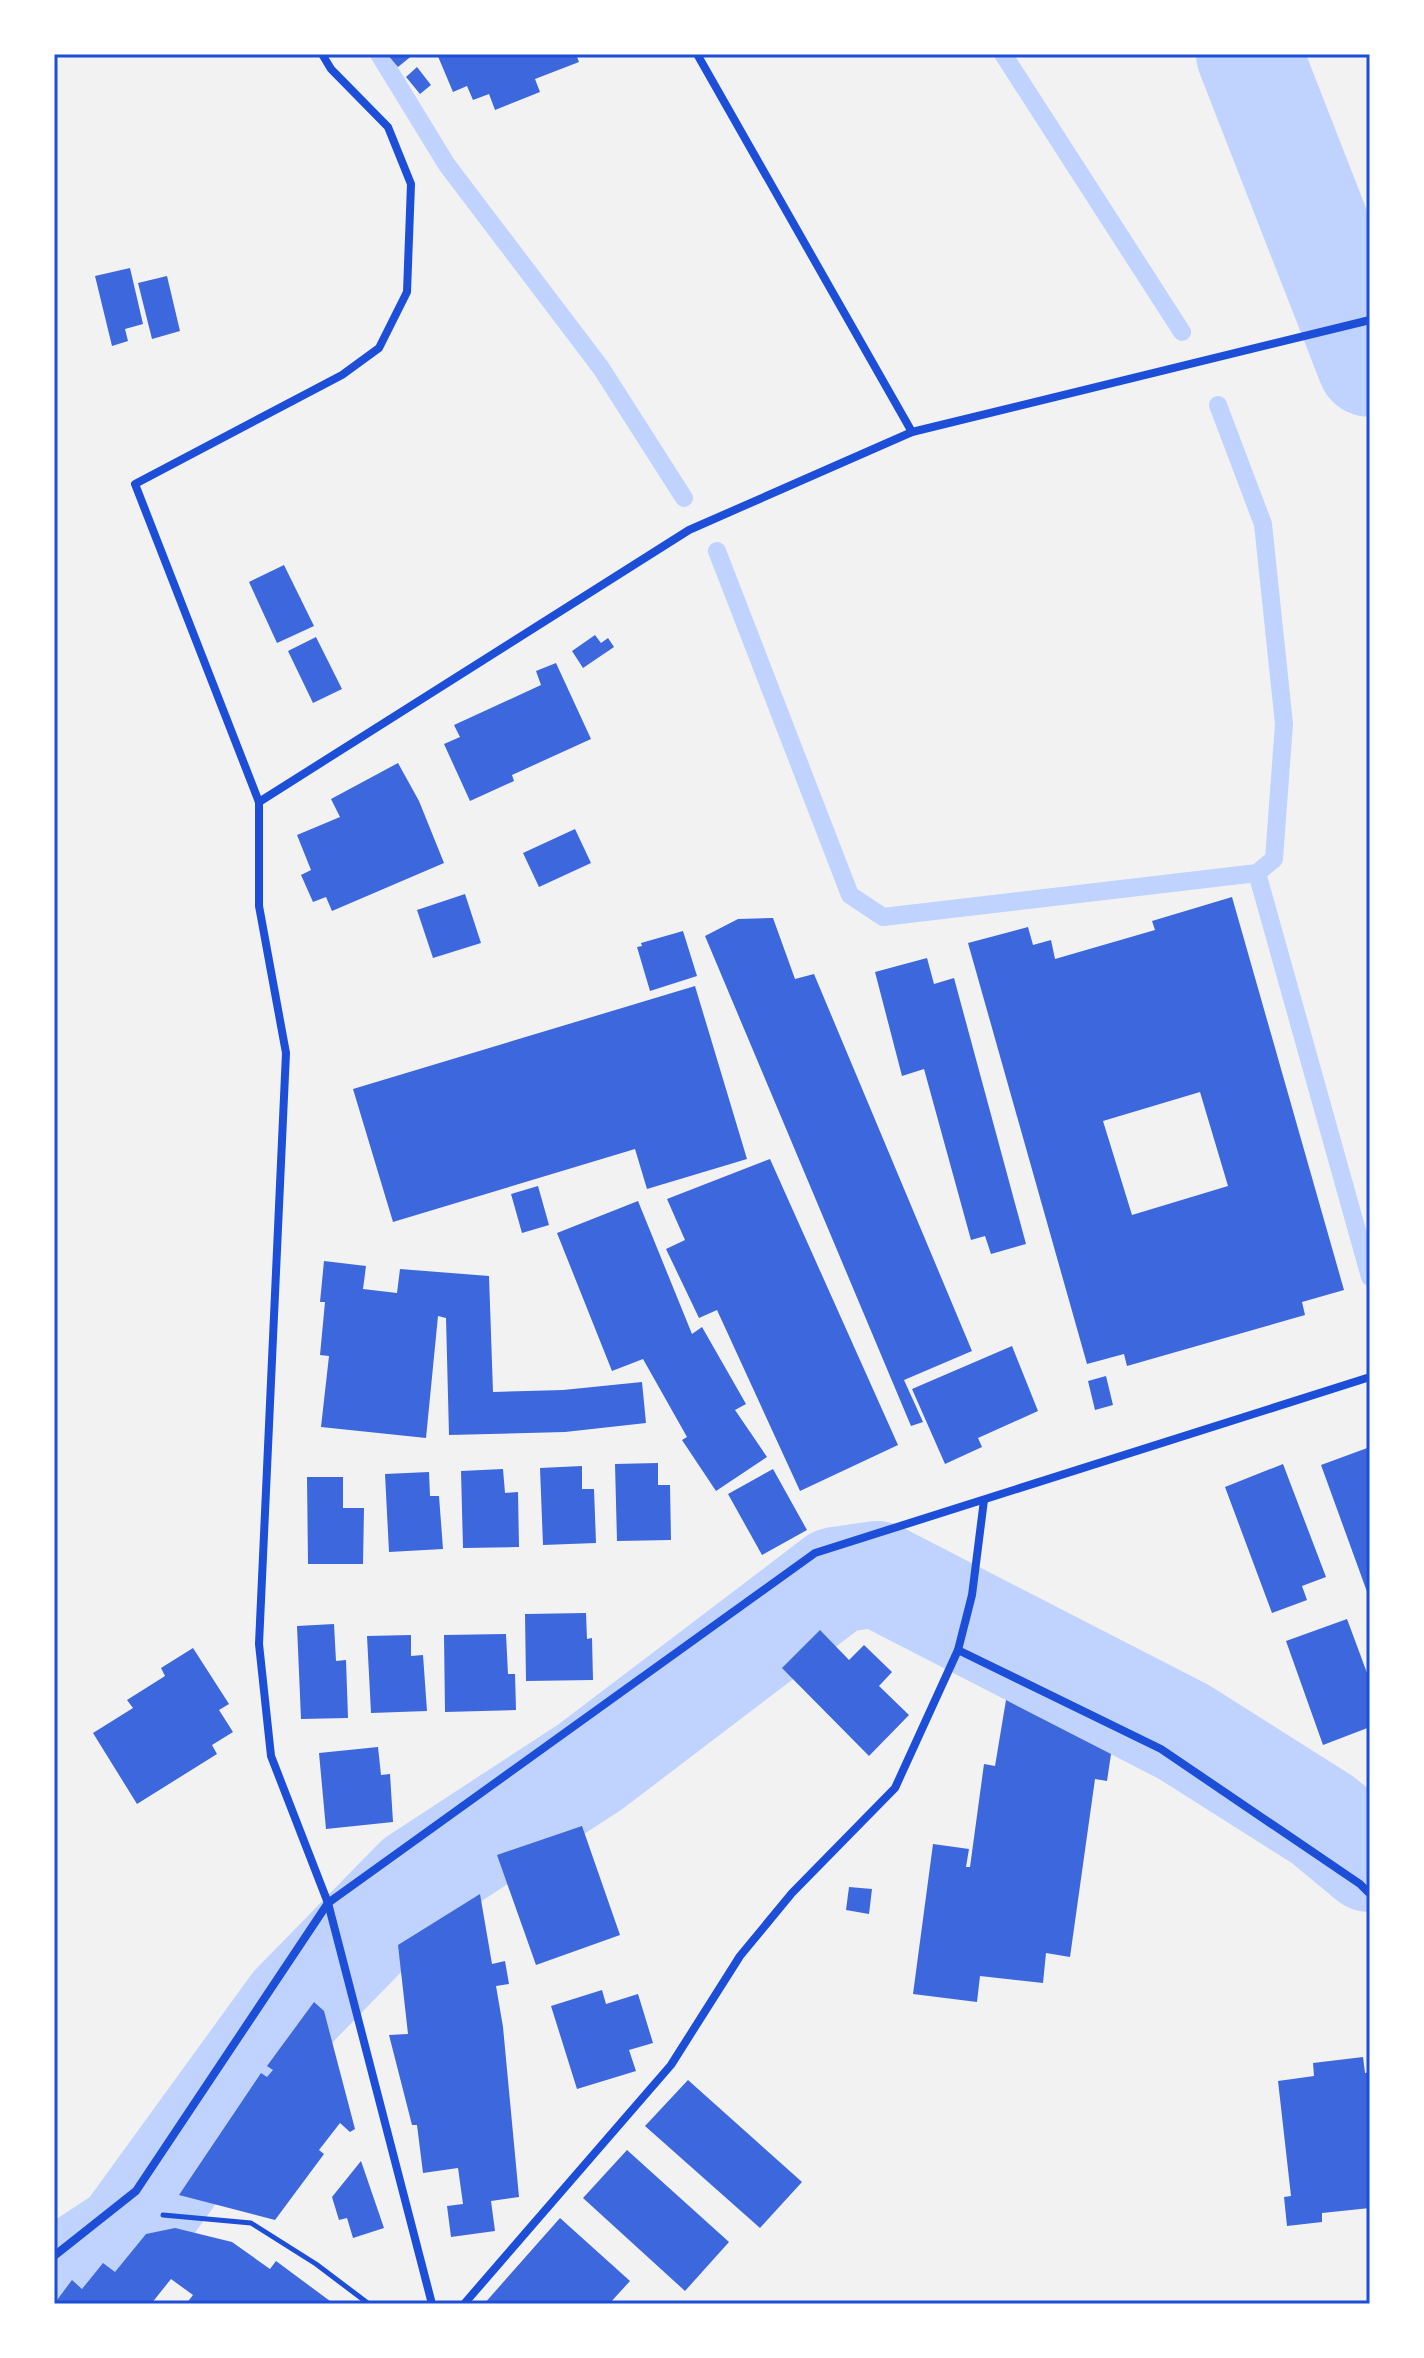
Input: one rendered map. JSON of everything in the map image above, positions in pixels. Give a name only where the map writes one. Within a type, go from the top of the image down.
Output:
[{"type":"street","points":[[322,54],[331,69],[388,127],[411,184],[407,292],[379,348],[342,375],[135,484],[259,802],[259,906],[286,1053],[259,1644],[271,1756],[328,1903],[432,2304]]},
{"type":"street","points":[[697,54],[912,432]]},
{"type":"street","points":[[259,802],[689,530],[912,432],[1370,320]]},
{"type":"street","points":[[54,2256],[136,2191],[328,1903],[815,1553],[1370,1377]]},
{"type":"street","points":[[464,2304],[671,2065],[740,1956],[792,1893],[895,1788],[958,1650],[972,1595],[984,1500]]},
{"type":"street","points":[[958,1650],[1161,1749],[1360,1884],[1370,1894]]},
{"type":"path","points":[[164,2215],[251,2223],[316,2264],[369,2304]]},
{"type":"building","points":[[387,54],[414,54],[398,67]]},
{"type":"building","points":[[437,54],[576,54],[579,62],[535,79],[540,92],[495,110],[489,94],[473,100],[467,86],[453,92]]},
{"type":"building","points":[[417,67],[431,85],[420,94],[406,77]]},
{"type":"building","points":[[130,268],[143,324],[125,329],[128,341],[112,346],[95,276]]},
{"type":"building","points":[[167,276],[180,331],[152,339],[138,283]]},
{"type":"building","points":[[284,565],[314,626],[277,643],[249,582]]},
{"type":"building","points":[[595,635],[601,643],[608,638],[614,647],[583,668],[572,651]]},
{"type":"building","points":[[316,637],[342,689],[313,703],[288,651]]},
{"type":"building","points":[[556,663],[591,739],[512,775],[514,781],[470,801],[444,744],[460,737],[454,725],[541,685],[536,671]]},
{"type":"building","points":[[398,763],[419,801],[444,863],[332,911],[326,897],[313,902],[301,875],[311,870],[297,835],[340,817],[331,799]]},
{"type":"building","points":[[575,829],[591,863],[539,887],[523,853]]},
{"type":"building","points":[[465,894],[481,943],[433,958],[417,910]]},
{"type":"building","points":[[1232,897],[1344,1290],[1302,1302],[1305,1315],[1127,1366],[1124,1354],[1087,1364],[968,943],[1028,927],[1033,945],[1051,940],[1055,959],[1155,930],[1152,921]],"holes":[[[1200,1092],[1228,1186],[1132,1215],[1103,1121]]]},
{"type":"building","points":[[773,918],[795,979],[814,974],[972,1351],[904,1380],[923,1422],[911,1426],[705,936],[738,919]]},
{"type":"building","points":[[683,931],[697,976],[650,991],[637,947],[642,946],[641,943]]},
{"type":"building","points":[[927,958],[934,984],[954,978],[1026,1244],[991,1254],[985,1236],[971,1240],[924,1069],[902,1076],[875,972]]},
{"type":"building","points":[[695,986],[747,1159],[647,1189],[635,1149],[393,1222],[353,1089]]},
{"type":"building","points":[[770,1159],[898,1445],[800,1491],[717,1310],[699,1318],[666,1249],[685,1240],[667,1199]]},
{"type":"building","points":[[538,1186],[549,1225],[522,1233],[511,1194]]},
{"type":"building","points":[[638,1201],[692,1334],[702,1327],[746,1404],[735,1410],[767,1457],[716,1491],[682,1440],[687,1437],[643,1359],[612,1371],[557,1233]]},
{"type":"building","points":[[324,1261],[366,1266],[363,1289],[397,1293],[400,1269],[489,1276],[493,1392],[563,1390],[642,1382],[646,1423],[565,1432],[449,1435],[446,1318],[438,1316],[426,1438],[321,1427],[329,1356],[320,1355],[325,1302],[320,1302]]},
{"type":"building","points":[[1012,1346],[1038,1411],[978,1438],[982,1447],[945,1464],[912,1389]]},
{"type":"building","points":[[1106,1376],[1113,1405],[1095,1410],[1088,1381]]},
{"type":"building","points":[[1370,1447],[1370,1600],[1321,1465]]},
{"type":"building","points":[[658,1463],[658,1485],[670,1485],[671,1540],[617,1541],[615,1464]]},
{"type":"building","points":[[1283,1464],[1326,1577],[1302,1586],[1307,1600],[1272,1613],[1225,1487]]},
{"type":"building","points":[[582,1466],[582,1489],[594,1489],[596,1543],[543,1545],[540,1468]]},
{"type":"building","points":[[503,1469],[505,1493],[518,1492],[519,1547],[463,1548],[461,1471]]},
{"type":"building","points":[[773,1469],[807,1530],[762,1555],[728,1494]]},
{"type":"building","points":[[429,1472],[430,1496],[439,1496],[443,1549],[389,1552],[385,1474]]},
{"type":"building","points":[[307,1477],[343,1477],[343,1508],[364,1508],[363,1564],[308,1564]]},
{"type":"building","points":[[586,1613],[587,1639],[592,1638],[593,1680],[526,1681],[525,1614]]},
{"type":"building","points":[[1347,1619],[1370,1681],[1370,1727],[1323,1745],[1286,1641]]},
{"type":"building","points":[[334,1624],[336,1661],[346,1660],[348,1718],[301,1719],[297,1626]]},
{"type":"building","points":[[820,1630],[849,1660],[864,1645],[892,1672],[879,1686],[909,1715],[869,1756],[782,1668]]},
{"type":"building","points":[[506,1634],[508,1674],[515,1674],[516,1710],[445,1712],[444,1635]]},
{"type":"building","points":[[411,1635],[411,1656],[423,1655],[427,1711],[371,1713],[367,1636]]},
{"type":"building","points":[[193,1648],[229,1704],[219,1710],[233,1732],[212,1745],[217,1754],[137,1804],[93,1733],[133,1708],[127,1700],[165,1676],[161,1668]]},
{"type":"building","points":[[1006,1700],[1111,1754],[1107,1781],[1095,1779],[1070,1957],[1046,1953],[1043,1983],[980,1976],[977,2002],[913,1994],[933,1844],[969,1849],[966,1867],[970,1867],[984,1764],[995,1766]]},
{"type":"building","points":[[378,1747],[381,1775],[390,1774],[393,1822],[326,1829],[319,1753]]},
{"type":"building","points":[[582,1826],[620,1935],[536,1965],[497,1855]]},
{"type":"building","points":[[849,1887],[872,1889],[869,1914],[846,1910]]},
{"type":"building","points":[[480,1894],[492,1964],[505,1961],[509,1984],[496,1986],[503,2027],[519,2197],[491,2201],[495,2231],[451,2237],[447,2206],[463,2204],[458,2168],[423,2173],[417,2125],[412,2125],[389,2035],[408,2034],[398,1945]]},
{"type":"building","points":[[602,1990],[606,2004],[638,1994],[653,2043],[629,2050],[636,2071],[577,2089],[551,2006]]},
{"type":"building","points":[[314,2002],[324,2011],[355,2129],[350,2132],[340,2123],[319,2150],[324,2154],[275,2220],[179,2195],[261,2073],[267,2077],[273,2070],[267,2066]]},
{"type":"building","points":[[1363,2057],[1365,2073],[1370,2072],[1370,2208],[1322,2213],[1322,2222],[1287,2226],[1284,2197],[1291,2196],[1278,2081],[1314,2076],[1313,2063]]},
{"type":"building","points":[[688,2080],[802,2182],[760,2228],[645,2126]]},
{"type":"building","points":[[627,2150],[729,2242],[685,2291],[583,2198]]},
{"type":"building","points":[[361,2161],[384,2228],[353,2238],[347,2218],[339,2220],[332,2197]]},
{"type":"building","points":[[560,2218],[630,2281],[609,2304],[484,2304]]},
{"type":"building","points":[[175,2228],[232,2242],[270,2269],[276,2261],[334,2304],[186,2304],[193,2295],[171,2279],[151,2304],[54,2304],[72,2280],[82,2289],[103,2263],[115,2272],[146,2234]]},
{"type":"waterway","points":[[379,54],[447,165],[601,368],[684,498]]},
{"type":"waterway","points":[[1003,54],[1182,332]]},
{"type":"waterway","points":[[1249,54],[1370,364]]},
{"type":"waterway","points":[[1218,405],[1263,524],[1284,724],[1274,859],[1257,873],[1370,1277]]},
{"type":"waterway","points":[[717,551],[850,895],[883,917],[1257,873]]},
{"type":"waterway","points":[[54,2284],[127,2236],[294,2006],[417,1880],[590,1767],[836,1580],[877,1574],[1184,1732],[1323,1820],[1370,1859]]}]
